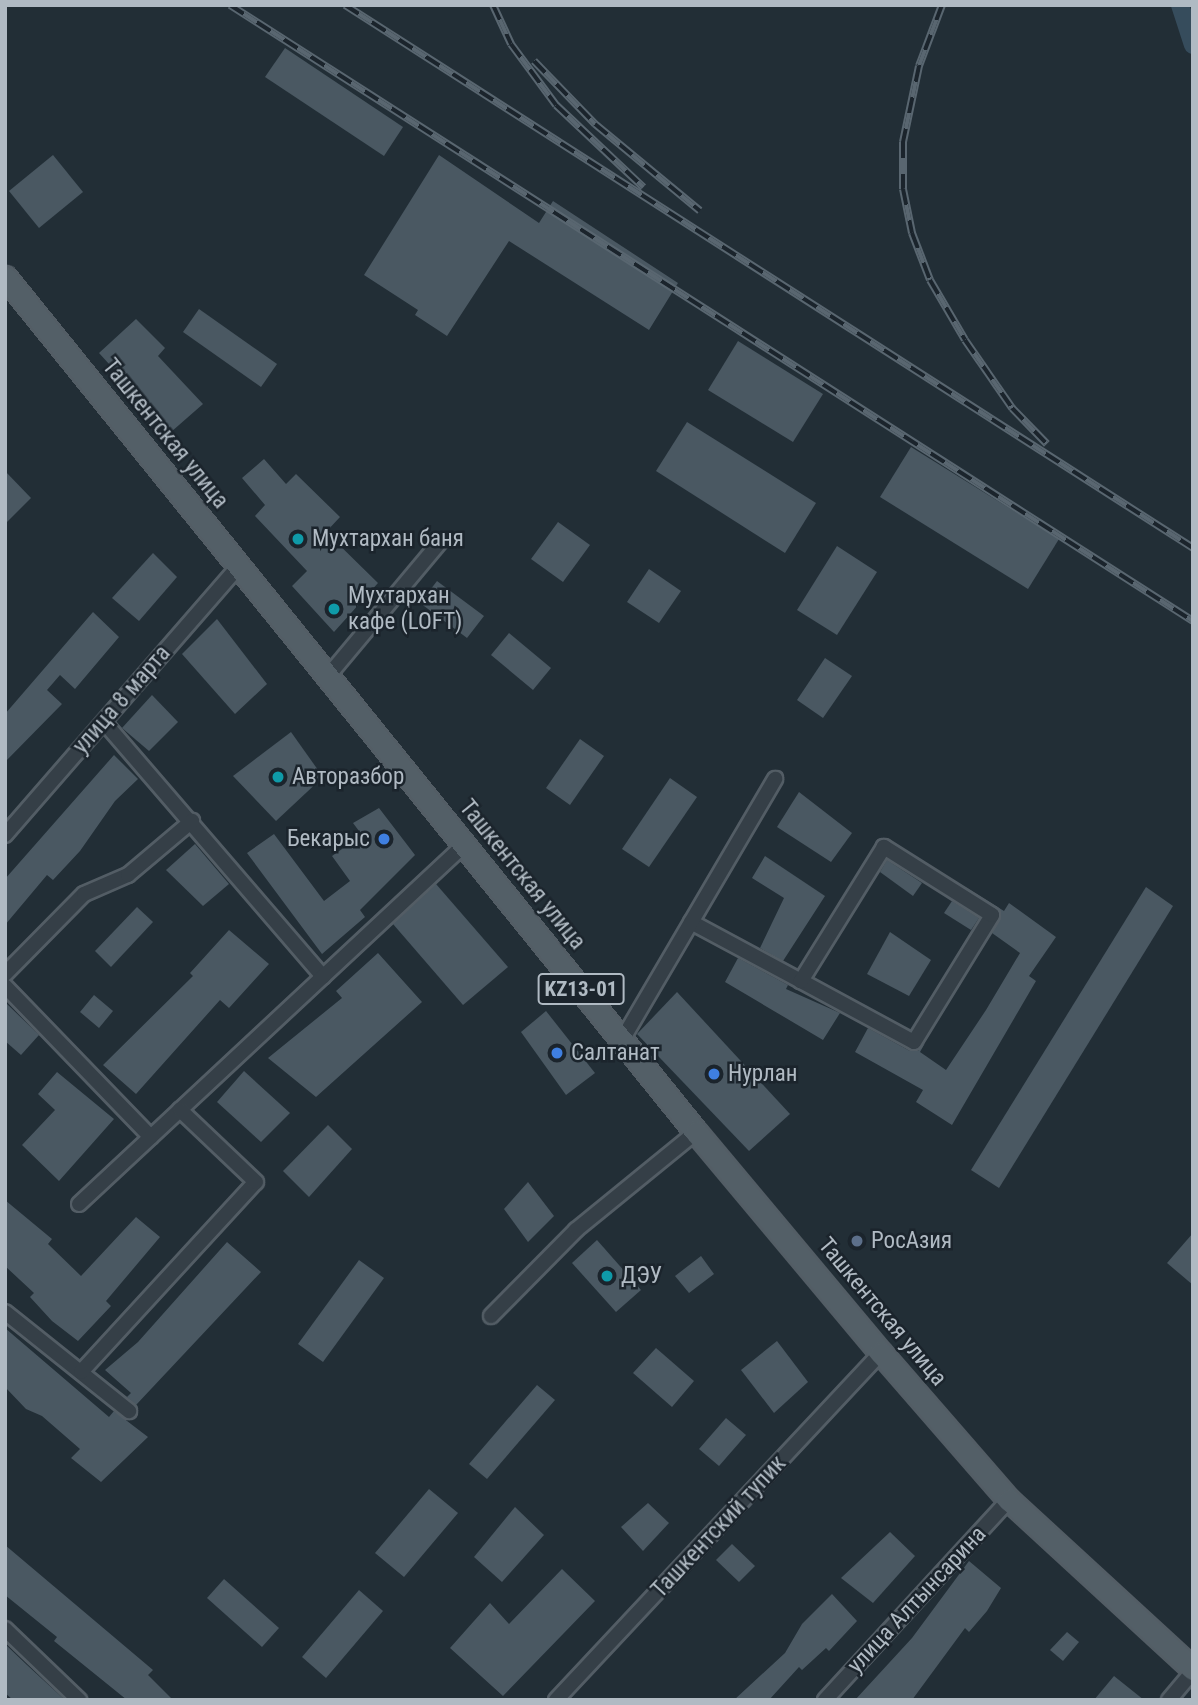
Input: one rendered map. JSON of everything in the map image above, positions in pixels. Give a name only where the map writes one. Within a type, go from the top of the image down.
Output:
[{"type":"main road","name":"Ташкентская улица","points":[[5,277],[696,1132],[881,1353],[1009,1500],[1193,1670]]},
{"type":"street","points":[[328,676],[440,542]]},
{"type":"street","name":"улица 8 марта","points":[[5,835],[239,566]]},
{"type":"street","points":[[104,722],[192,821],[323,977]]},
{"type":"street","points":[[622,1040],[775,779]]},
{"type":"street","points":[[5,974],[84,894],[128,875],[192,821]]},
{"type":"street","points":[[79,1204],[464,845]]},
{"type":"street","points":[[691,922],[914,1042],[992,915],[884,848],[801,981]]},
{"type":"street","points":[[5,986],[151,1137]]},
{"type":"street","points":[[81,1373],[256,1182],[180,1110]]},
{"type":"street","points":[[491,1316],[576,1230],[696,1132]]},
{"type":"street","points":[[5,1312],[129,1411]]},
{"type":"street","name":"Ташкентский тупик","points":[[556,1700],[881,1353]]},
{"type":"street","name":"улица Алтынсарина","points":[[825,1700],[1009,1500]]},
{"type":"street","points":[[5,1629],[79,1700]]},
{"type":"street","points":[[1169,1700],[1193,1670]]},
{"type":"building","points":[[285,48],[403,127],[384,156],[265,77]]},
{"type":"building","points":[[53,155],[83,192],[39,228],[9,191]]},
{"type":"building","points":[[439,155],[539,223],[553,201],[678,283],[649,330],[509,241],[447,336],[415,315],[418,310],[364,275]]},
{"type":"building","points":[[199,309],[277,364],[261,387],[183,332]]},
{"type":"building","points":[[136,319],[165,348],[158,356],[203,404],[171,432],[99,353]]},
{"type":"building","points":[[738,341],[823,394],[793,442],[708,390]]},
{"type":"building","points":[[687,422],[816,503],[785,553],[656,471]]},
{"type":"building","points":[[911,447],[1059,539],[1028,589],[880,497]]},
{"type":"building","points":[[264,459],[286,484],[296,474],[340,517],[326,532],[378,583],[334,632],[292,586],[307,571],[255,516],[265,505],[242,478]]},
{"type":"building","points":[[5,471],[31,498],[5,524]]},
{"type":"building","points":[[558,522],[590,545],[563,582],[531,559]]},
{"type":"building","points":[[837,546],[877,572],[837,635],[797,610]]},
{"type":"building","points":[[153,553],[177,577],[139,621],[112,598]]},
{"type":"building","points":[[649,569],[681,591],[659,623],[627,602]]},
{"type":"building","points":[[437,581],[484,616],[467,638],[420,603]]},
{"type":"building","points":[[93,612],[119,637],[75,689],[60,675],[47,690],[62,704],[5,762],[5,714]]},
{"type":"building","points":[[217,619],[267,684],[235,714],[182,654]]},
{"type":"building","points":[[509,633],[551,668],[533,690],[491,655]]},
{"type":"building","points":[[825,658],[852,676],[823,718],[797,700]]},
{"type":"building","points":[[152,695],[178,722],[149,751],[122,728]]},
{"type":"building","name":"Авторазбор","points":[[291,732],[323,777],[276,821],[233,776]]},
{"type":"building","points":[[580,739],[604,756],[570,805],[546,788]]},
{"type":"building","points":[[114,755],[138,779],[115,801],[80,851],[53,880],[47,875],[5,925],[5,879]]},
{"type":"building","points":[[670,778],[697,797],[649,867],[622,849]]},
{"type":"building","points":[[799,792],[852,833],[831,862],[777,827]]},
{"type":"building","points":[[379,808],[415,855],[360,910],[365,917],[322,954],[247,853],[274,834],[324,901],[350,881],[332,856],[362,835],[353,823]]},
{"type":"building","points":[[195,844],[229,884],[203,906],[166,870]]},
{"type":"building","points":[[765,856],[825,896],[783,961],[760,948],[784,898],[752,878]]},
{"type":"building","points":[[887,860],[922,883],[913,896],[880,872]]},
{"type":"building","points":[[436,884],[508,967],[463,1005],[393,924]]},
{"type":"building","points":[[962,885],[1004,911],[1009,903],[1056,937],[1029,976],[1036,981],[952,1125],[916,1102],[923,1090],[855,1052],[868,1028],[910,1051],[918,1051],[925,1043],[920,1052],[946,1070],[986,1010],[1020,953],[992,933],[1000,910]]},
{"type":"building","points":[[1146,887],[1173,906],[999,1188],[971,1170]]},
{"type":"building","points":[[952,901],[979,918],[971,930],[944,913]]},
{"type":"building","points":[[137,907],[153,922],[111,967],[95,951]]},
{"type":"building","points":[[229,930],[269,964],[229,1008],[220,1000],[136,1094],[103,1065],[193,976],[190,973]]},
{"type":"building","points":[[890,932],[931,960],[909,996],[867,974]]},
{"type":"building","points":[[378,953],[422,1002],[316,1097],[268,1058],[342,998],[336,991]]},
{"type":"building","points":[[738,958],[788,985],[786,989],[840,1013],[823,1040],[725,982]]},
{"type":"building","name":"Нурлан","points":[[677,992],[790,1114],[749,1151],[637,1034]]},
{"type":"building","points":[[94,995],[113,1011],[99,1028],[80,1012]]},
{"type":"building","points":[[5,1002],[39,1035],[21,1055],[5,1041]]},
{"type":"building","name":"Салтанат","points":[[546,1011],[595,1073],[566,1095],[521,1032]]},
{"type":"building","points":[[244,1071],[290,1113],[261,1142],[217,1102]]},
{"type":"building","points":[[57,1072],[114,1119],[59,1181],[22,1145],[55,1110],[38,1094]]},
{"type":"building","points":[[328,1125],[352,1149],[309,1197],[283,1171]]},
{"type":"building","points":[[528,1182],[554,1216],[528,1242],[504,1209]]},
{"type":"building","points":[[5,1200],[52,1239],[48,1244],[81,1276],[136,1217],[160,1237],[106,1301],[111,1306],[78,1341],[52,1321],[30,1297],[34,1293],[5,1266]]},
{"type":"building","points":[[1193,1233],[1193,1285],[1167,1263]]},
{"type":"building","name":"ДЭУ","points":[[597,1240],[641,1290],[616,1312],[572,1263]]},
{"type":"building","points":[[227,1242],[261,1272],[136,1405],[127,1397],[131,1393],[105,1370],[138,1342]]},
{"type":"building","points":[[701,1256],[714,1274],[689,1293],[675,1276]]},
{"type":"building","points":[[359,1260],[384,1278],[323,1362],[298,1344]]},
{"type":"building","points":[[5,1328],[109,1417],[114,1411],[148,1437],[101,1482],[71,1458],[80,1449],[42,1416],[26,1409],[5,1387]]},
{"type":"building","points":[[777,1341],[808,1382],[774,1413],[741,1370]]},
{"type":"building","points":[[656,1348],[694,1381],[672,1407],[633,1373]]},
{"type":"building","points":[[537,1385],[555,1400],[487,1479],[469,1464]]},
{"type":"building","points":[[726,1418],[746,1435],[719,1466],[699,1449]]},
{"type":"building","points":[[429,1489],[458,1513],[404,1577],[375,1553]]},
{"type":"building","points":[[648,1503],[669,1523],[643,1551],[621,1527]]},
{"type":"building","points":[[515,1507],[544,1535],[502,1582],[474,1557]]},
{"type":"building","points":[[890,1532],[915,1556],[873,1603],[841,1578]]},
{"type":"building","points":[[732,1544],[755,1566],[739,1582],[716,1560]]},
{"type":"building","points":[[5,1545],[153,1670],[148,1675],[173,1700],[127,1700],[54,1641],[57,1637],[5,1595]]},
{"type":"building","points":[[969,1561],[1001,1588],[987,1611],[969,1632],[965,1628],[912,1700],[855,1700],[912,1638]]},
{"type":"building","points":[[562,1569],[595,1601],[503,1696],[450,1648],[490,1603],[509,1624]]},
{"type":"building","points":[[224,1579],[279,1628],[262,1647],[207,1598]]},
{"type":"building","points":[[359,1590],[383,1611],[326,1678],[302,1657]]},
{"type":"building","points":[[832,1594],[857,1621],[829,1651],[826,1648],[802,1670],[799,1667],[769,1700],[734,1700],[785,1653],[802,1624]]},
{"type":"building","points":[[1067,1632],[1079,1642],[1063,1661],[1050,1650]]},
{"type":"building","points":[[5,1644],[65,1700],[13,1700],[5,1693]]},
{"type":"building","points":[[1114,1676],[1144,1700],[1094,1700]]},
{"type":"waterway","points":[[1180,5],[1193,45]]},
{"type":"railway","points":[[230,5],[1193,621]]},
{"type":"railway","points":[[345,5],[1193,548]]},
{"type":"railway","points":[[493,5],[511,44],[556,105],[643,187]]},
{"type":"railway","points":[[942,5],[919,66],[903,142],[903,189],[912,233],[930,280],[965,340],[1012,408],[1047,444]]},
{"type":"railway","points":[[534,61],[595,124],[700,211]]},
{"type":"place","name":"Мухтархан баня","points":[[298,539]]},
{"type":"place","name":"Мухтархан кафе (LOFT)","points":[[334,609]]},
{"type":"place","name":"Авторазбор","points":[[278,777]]},
{"type":"place","name":"Бекарыс","points":[[384,839]]},
{"type":"place","name":"Салтанат","points":[[557,1053]]},
{"type":"place","name":"Нурлан","points":[[714,1074]]},
{"type":"place","name":"РосАзия","points":[[857,1241]]},
{"type":"place","name":"ДЭУ","points":[[607,1276]]}]
